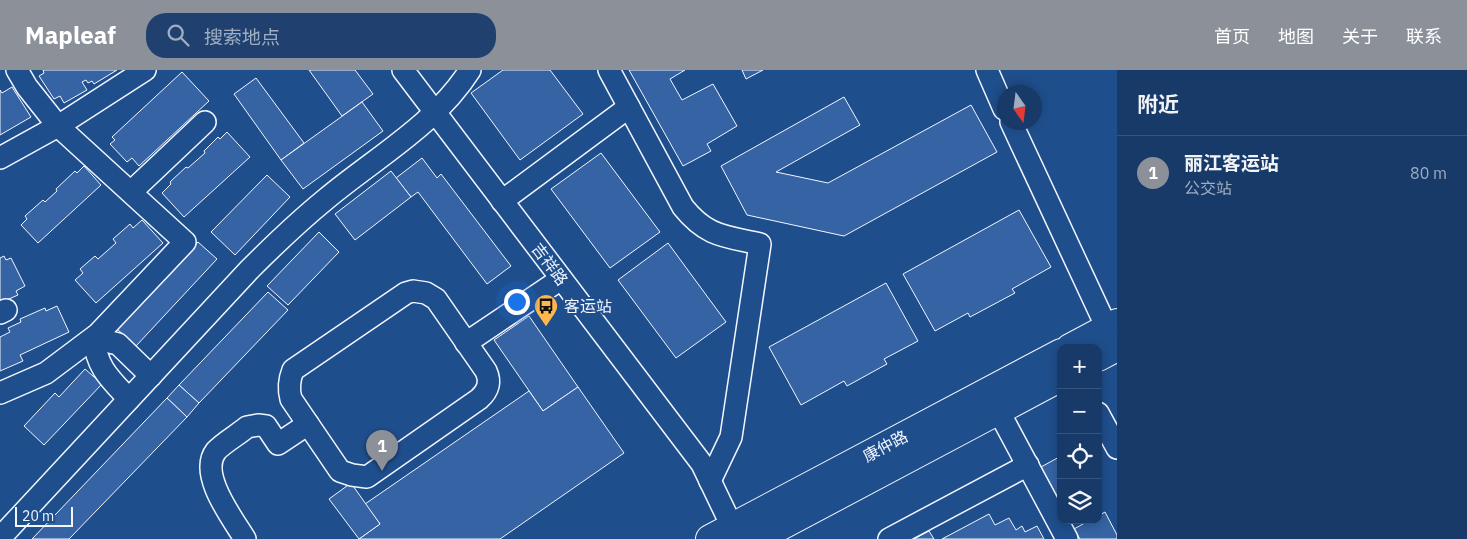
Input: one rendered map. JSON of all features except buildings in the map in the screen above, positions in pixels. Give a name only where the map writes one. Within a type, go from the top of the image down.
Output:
[{"type":"main road","points":[[1082,344],[1114,333]]},
{"type":"main road","points":[[1102,351],[1114,333]]},
{"type":"main road","name":"康仲路","points":[[734,536],[1057,355]]},
{"type":"main road","name":"康仲路","points":[[734,536],[998,410],[1057,379]]},
{"type":"street","points":[[0,393],[46,373],[94,338],[185,242],[58,126],[27,88],[17,70]]},
{"type":"street","points":[[0,158],[58,126],[145,70]]},
{"type":"street","name":"吉祥路","points":[[403,70],[702,464],[734,536]]},
{"type":"street","points":[[0,538],[250,269],[326,199],[436,113],[459,88],[470,70]]},
{"type":"street","points":[[608,70],[689,215],[711,232],[760,244],[731,437],[710,481]]},
{"type":"street","points":[[987,70],[997,93]]},
{"type":"street","points":[[502,201],[629,107]]},
{"type":"street","points":[[131,192],[205,122]]},
{"type":"street","points":[[1015,130],[1114,333]]},
{"type":"street","points":[[466,343],[561,278]]},
{"type":"street","points":[[420,291],[436,300],[466,343],[488,376],[488,386],[484,396],[367,477],[340,471],[291,399],[289,386],[293,370],[406,293],[420,291]]},
{"type":"street","points":[[94,338],[118,344],[151,376]]},
{"type":"street","points":[[94,338],[98,360],[106,374],[129,399]]},
{"type":"street","points":[[998,410],[1067,539]]},
{"type":"street","points":[[1102,420],[1117,448]]},
{"type":"street","points":[[245,539],[213,485],[212,467],[216,451],[252,426],[266,426],[278,444],[308,424]]},
{"type":"street","points":[[889,539],[1028,465]]},
{"type":"place","name":"客运站","points":[[546,327]]},
{"type":"place","name":"丽江客运站","points":[[382,471]]}]
